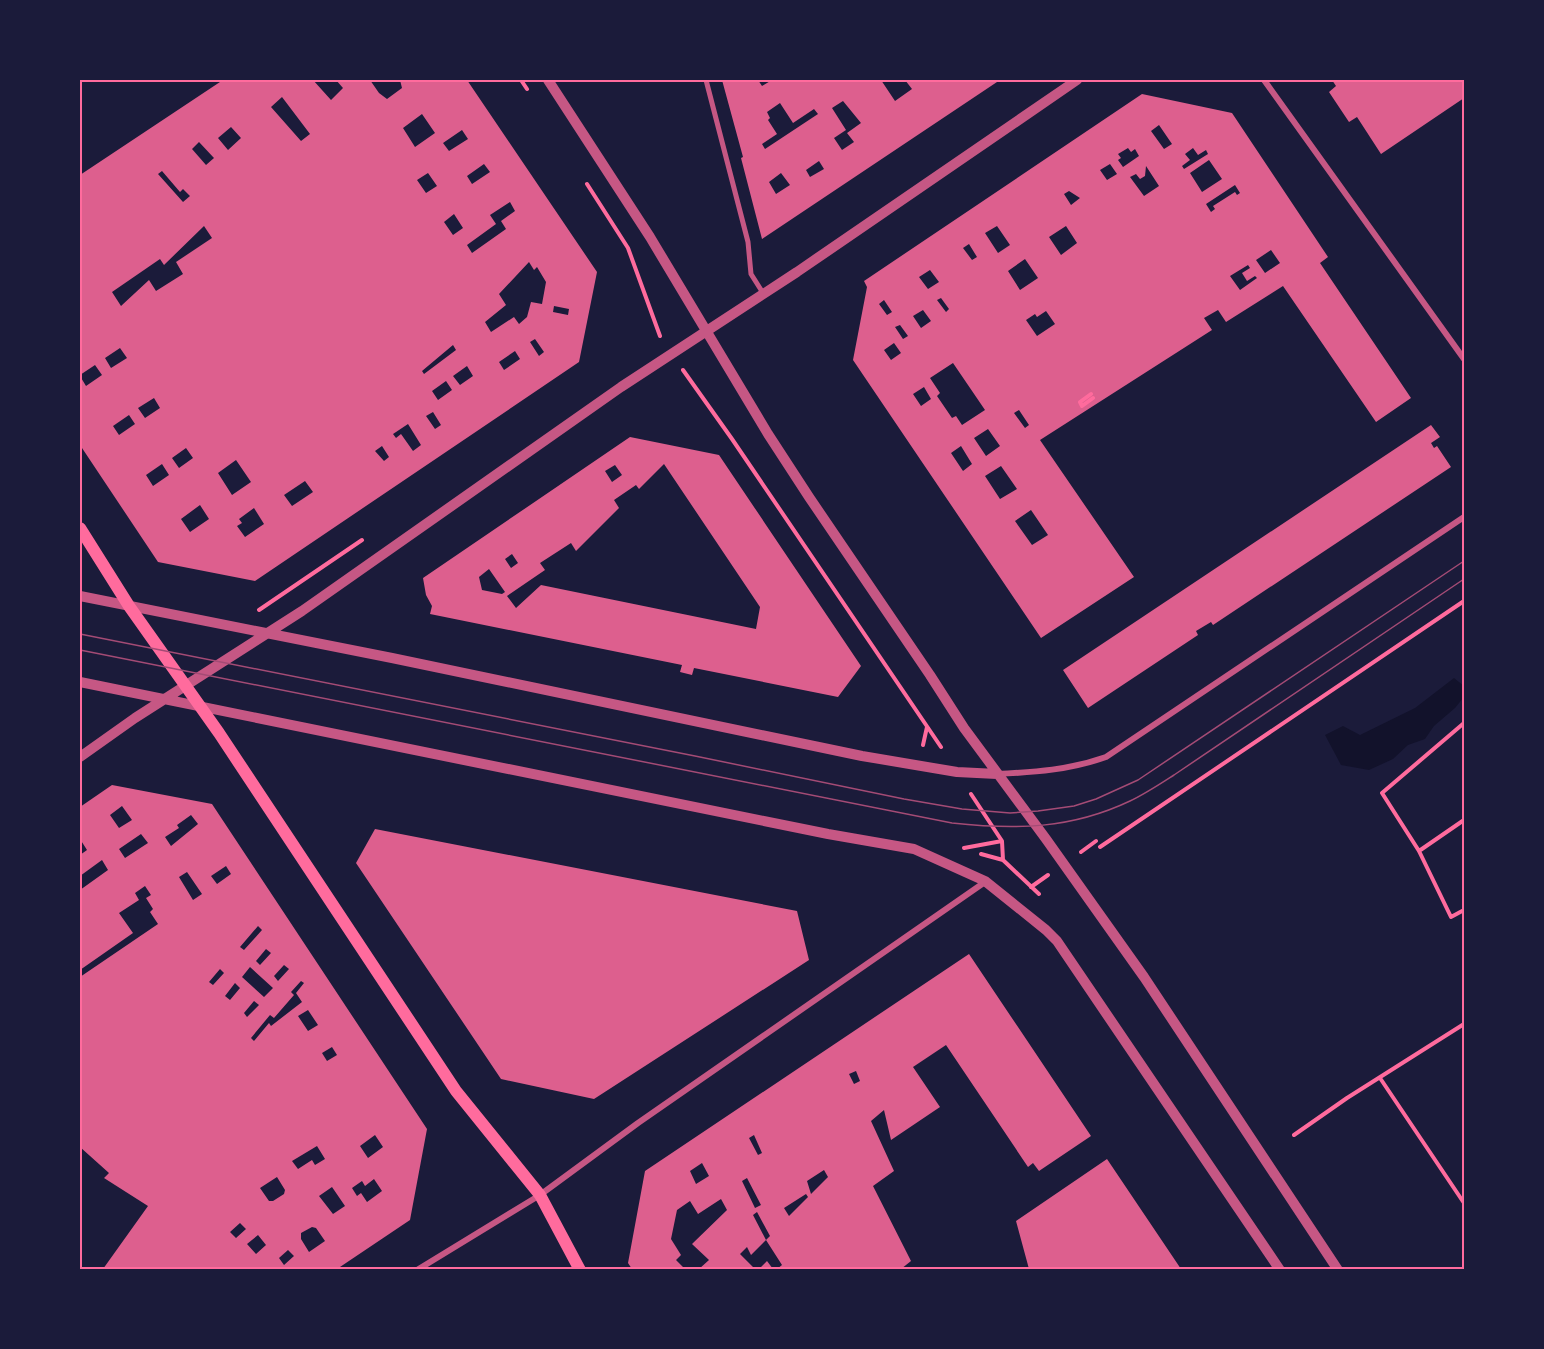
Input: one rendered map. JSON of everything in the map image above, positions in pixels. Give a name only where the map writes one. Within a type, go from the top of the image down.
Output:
[{"type":"main road","points":[[80,528],[129,606],[201,708],[456,1091],[540,1195],[580,1269]]},
{"type":"street","points":[[548,80],[650,237],[809,497],[964,729],[1046,839],[1143,977],[1338,1269]]},
{"type":"street","points":[[706,80],[748,242],[751,274],[763,293]]},
{"type":"street","points":[[80,758],[302,610],[671,354],[1077,80]]},
{"type":"street","points":[[1264,80],[1464,359]]},
{"type":"street","points":[[80,596],[844,752],[957,772],[997,774],[1051,771],[1081,766],[1106,757],[1464,518]]},
{"type":"street","points":[[80,682],[832,835],[914,849],[985,881],[1057,941],[1280,1269]]},
{"type":"street","points":[[417,1269],[540,1195],[638,1123],[985,881]]},
{"type":"path","points":[[628,248],[660,335],[671,354],[732,439],[931,732]]},
{"type":"path","points":[[1100,847],[1464,601]]},
{"type":"path","points":[[1464,723],[1382,793],[1419,851],[1451,917],[1464,910]]},
{"type":"path","points":[[922,747],[927,727]]},
{"type":"path","points":[[965,784],[1002,841],[1004,860],[1046,900]]},
{"type":"path","points":[[1419,851],[1464,820]]},
{"type":"path","points":[[960,848],[1002,841]]},
{"type":"path","points":[[1087,848],[1096,841]]},
{"type":"path","points":[[1031,887],[1047,875]]},
{"type":"path","points":[[1294,1135],[1464,1024]]},
{"type":"path","points":[[1380,1078],[1464,1203]]},
{"type":"shaded area","points":[[1454,678],[1464,686],[1464,697],[1434,726],[1425,739],[1408,745],[1393,759],[1369,770],[1341,765],[1325,735],[1343,726],[1360,735],[1415,708]]},
{"type":"building","points":[[223,80],[313,80],[331,100],[343,88],[336,80],[370,80],[379,93],[387,99],[402,88],[400,80],[467,80],[597,272],[579,362],[255,581],[158,562],[80,445],[80,376],[86,386],[102,375],[95,365],[80,375],[80,175]],"holes":[[[282,97],[310,134],[301,141],[271,107]],[[422,114],[435,133],[415,147],[403,128]],[[231,127],[241,138],[228,150],[218,138]],[[462,130],[468,139],[449,151],[443,143]],[[199,142],[214,158],[206,165],[192,149]],[[484,164],[490,172],[472,184],[467,176]],[[162,171],[180,192],[183,189],[190,196],[183,202],[158,174]],[[428,173],[437,186],[426,193],[417,180]],[[510,202],[515,211],[501,221],[506,229],[472,253],[467,245],[496,224],[490,215]],[[454,214],[463,228],[453,235],[444,222]],[[204,226],[212,238],[176,262],[183,274],[156,291],[149,280],[121,306],[112,292],[160,259],[164,265]],[[529,262],[534,270],[537,267],[546,282],[542,304],[531,302],[527,317],[519,324],[514,317],[491,332],[485,322],[506,305],[499,294]],[[554,306],[569,309],[568,315],[553,312]],[[535,339],[544,352],[539,356],[530,342]],[[453,345],[456,350],[424,374],[422,371]],[[120,348],[127,358],[111,368],[105,358]],[[515,351],[520,359],[504,370],[499,362]],[[467,366],[473,376],[460,385],[453,376]],[[446,381],[452,390],[438,400],[432,391]],[[154,398],[160,408],[145,418],[138,408]],[[433,412],[441,425],[435,429],[426,416]],[[129,415],[135,424],[119,435],[113,426]],[[408,424],[421,445],[413,451],[401,434],[396,438],[393,434]],[[382,446],[389,457],[384,461],[375,451]],[[186,448],[193,458],[179,468],[172,458]],[[236,460],[251,482],[232,495],[218,473]],[[162,464],[169,475],[153,486],[146,475]],[[305,481],[313,492],[292,506],[284,495]],[[200,505],[209,519],[190,532],[181,519]],[[254,508],[264,524],[245,537],[237,526],[242,523],[239,519]]]},
{"type":"building","points":[[722,80],[758,80],[762,86],[772,80],[881,80],[895,101],[912,89],[905,80],[1000,80],[762,239],[741,158],[743,157]],"holes":[[[843,101],[861,123],[847,133],[854,142],[842,150],[834,138],[846,130],[832,108]],[[780,103],[793,123],[814,109],[818,114],[765,149],[762,144],[777,134],[768,120],[770,118],[767,112]],[[819,161],[824,169],[810,177],[806,170]],[[781,173],[790,185],[776,194],[769,182]]]},
{"type":"building","points":[[1332,80],[1464,80],[1464,98],[1381,154],[1357,117],[1349,122],[1329,92],[1336,86]]},
{"type":"building","points":[[1142,94],[1232,113],[1328,257],[1320,263],[1411,398],[1376,422],[1283,286],[1226,322],[1218,310],[1204,318],[1212,330],[1040,440],[1134,577],[1041,638],[853,360],[867,287],[864,281]],"holes":[[[1159,125],[1172,144],[1164,149],[1151,131]],[[1128,148],[1131,152],[1135,149],[1139,156],[1123,167],[1118,160],[1121,158],[1118,154]],[[1193,148],[1198,155],[1206,150],[1208,154],[1184,169],[1182,166],[1190,160],[1185,154]],[[1209,160],[1222,179],[1202,192],[1190,173]],[[1110,164],[1117,174],[1107,180],[1100,170]],[[1146,166],[1159,186],[1144,196],[1130,177],[1136,174],[1140,179],[1145,176]],[[1235,185],[1240,193],[1237,195],[1235,192],[1213,206],[1215,209],[1211,212],[1206,204]],[[1069,191],[1080,198],[1071,205],[1064,194]],[[997,226],[1010,245],[998,253],[985,233]],[[1066,226],[1077,243],[1061,255],[1049,237]],[[969,244],[977,257],[972,260],[963,248]],[[1271,250],[1280,263],[1265,273],[1256,260]],[[1025,259],[1038,278],[1020,290],[1008,271]],[[1248,265],[1250,268],[1242,273],[1247,281],[1255,276],[1257,278],[1240,290],[1230,276]],[[930,270],[939,282],[928,289],[919,277]],[[941,298],[949,309],[946,312],[937,300]],[[884,300],[892,312],[887,315],[879,304]],[[923,310],[931,321],[921,328],[913,316]],[[1046,311],[1055,324],[1037,336],[1026,320]],[[900,325],[908,336],[903,339],[895,327]],[[894,343],[901,353],[891,360],[884,350]],[[953,363],[985,410],[962,425],[956,416],[952,418],[937,396],[940,393],[930,378]],[[924,387],[931,399],[921,406],[913,394]],[[1019,410],[1029,425],[1025,428],[1014,413]],[[988,429],[1000,446],[986,456],[974,438]],[[961,446],[972,464],[963,471],[951,453]],[[1001,466],[1017,489],[1000,499],[985,476]],[[1031,510],[1048,535],[1032,545],[1015,521]]]},
{"type":"building","points":[[1431,425],[1440,437],[1431,443],[1434,448],[1437,446],[1451,467],[1213,625],[1211,622],[1196,631],[1198,635],[1088,708],[1063,670]]},
{"type":"building","points":[[630,437],[719,455],[861,666],[838,697],[694,668],[692,675],[680,672],[682,665],[430,614],[432,606],[426,595],[423,578]],"holes":[[[664,464],[760,607],[756,629],[541,585],[516,608],[507,596],[545,570],[540,563],[571,543],[576,551],[619,508],[614,500],[636,485],[639,489]],[[615,465],[622,475],[612,482],[605,471]],[[512,554],[518,563],[511,568],[505,559]],[[489,569],[505,592],[502,594],[482,590],[479,577]]]},
{"type":"building","points":[[112,785],[212,804],[427,1129],[410,1220],[337,1269],[103,1269],[148,1206],[104,1178],[109,1173],[80,1147],[80,977],[158,924],[150,912],[153,909],[146,898],[151,895],[145,886],[135,893],[139,900],[119,913],[133,933],[80,970],[80,890],[108,870],[102,860],[80,876],[80,855],[87,850],[80,839],[80,807]],"holes":[[[122,806],[132,820],[119,828],[110,815]],[[191,815],[198,824],[171,846],[165,837],[179,828],[177,825]],[[141,834],[148,843],[125,858],[119,849]],[[226,866],[231,874],[217,884],[211,876]],[[187,872],[202,894],[193,900],[179,877]],[[258,926],[262,930],[244,950],[240,947]],[[266,949],[271,953],[260,965],[256,961]],[[284,965],[289,969],[278,981],[274,976]],[[250,967],[273,988],[264,997],[242,977]],[[220,969],[224,973],[213,985],[209,982]],[[301,981],[304,983],[296,993],[302,1002],[271,1026],[269,1023],[254,1041],[251,1038],[270,1015],[274,1018],[294,995],[291,992]],[[235,983],[240,988],[230,1000],[225,996]],[[254,1001],[259,1005],[247,1017],[244,1013]],[[308,1010],[318,1025],[308,1031],[298,1016]],[[332,1047],[337,1055],[327,1061],[322,1053]],[[375,1135],[383,1147],[368,1158],[360,1146]],[[317,1146],[325,1159],[315,1165],[312,1160],[298,1169],[292,1161]],[[277,1177],[285,1190],[284,1194],[269,1201],[260,1188]],[[374,1179],[382,1191],[367,1202],[361,1193],[357,1196],[352,1188],[362,1181],[365,1186]],[[332,1187],[345,1206],[333,1214],[319,1196]],[[240,1223],[246,1229],[236,1238],[230,1232]],[[312,1227],[316,1228],[325,1241],[309,1252],[301,1239],[301,1233]],[[258,1235],[266,1245],[256,1254],[247,1244]],[[288,1250],[294,1256],[284,1265],[279,1258]]]},
{"type":"building","points":[[375,829],[797,911],[809,960],[594,1099],[501,1079],[356,863]]},
{"type":"building","points":[[969,954],[1091,1136],[1039,1171],[1033,1163],[1028,1167],[946,1045],[913,1067],[940,1107],[891,1140],[884,1110],[871,1121],[894,1171],[873,1186],[911,1261],[901,1269],[777,1269],[782,1265],[766,1240],[751,1255],[747,1247],[740,1254],[755,1269],[699,1269],[709,1260],[692,1244],[727,1210],[721,1199],[698,1214],[690,1201],[677,1210],[671,1239],[681,1255],[676,1260],[685,1269],[632,1269],[628,1263],[645,1171]],"holes":[[[856,1071],[860,1081],[854,1084],[849,1074]],[[754,1135],[762,1153],[758,1155],[749,1138]],[[702,1163],[709,1176],[696,1184],[690,1171]],[[824,1170],[828,1177],[811,1194],[807,1181]],[[747,1178],[761,1205],[755,1208],[742,1181]],[[806,1194],[808,1197],[789,1216],[784,1208]],[[757,1212],[770,1236],[766,1240],[753,1215]]]},
{"type":"building","points":[[1107,1159],[1181,1269],[1029,1269],[1016,1221]]},
{"type":"building","points":[[767,1261],[773,1269],[759,1269]]},
{"type":"tram line","points":[[80,634],[904,799],[962,809],[1010,813],[1074,806],[1138,780],[1464,561]]},
{"type":"tram line","points":[[80,650],[952,823],[999,826],[1043,825],[1086,817],[1141,795],[1464,579]]}]
